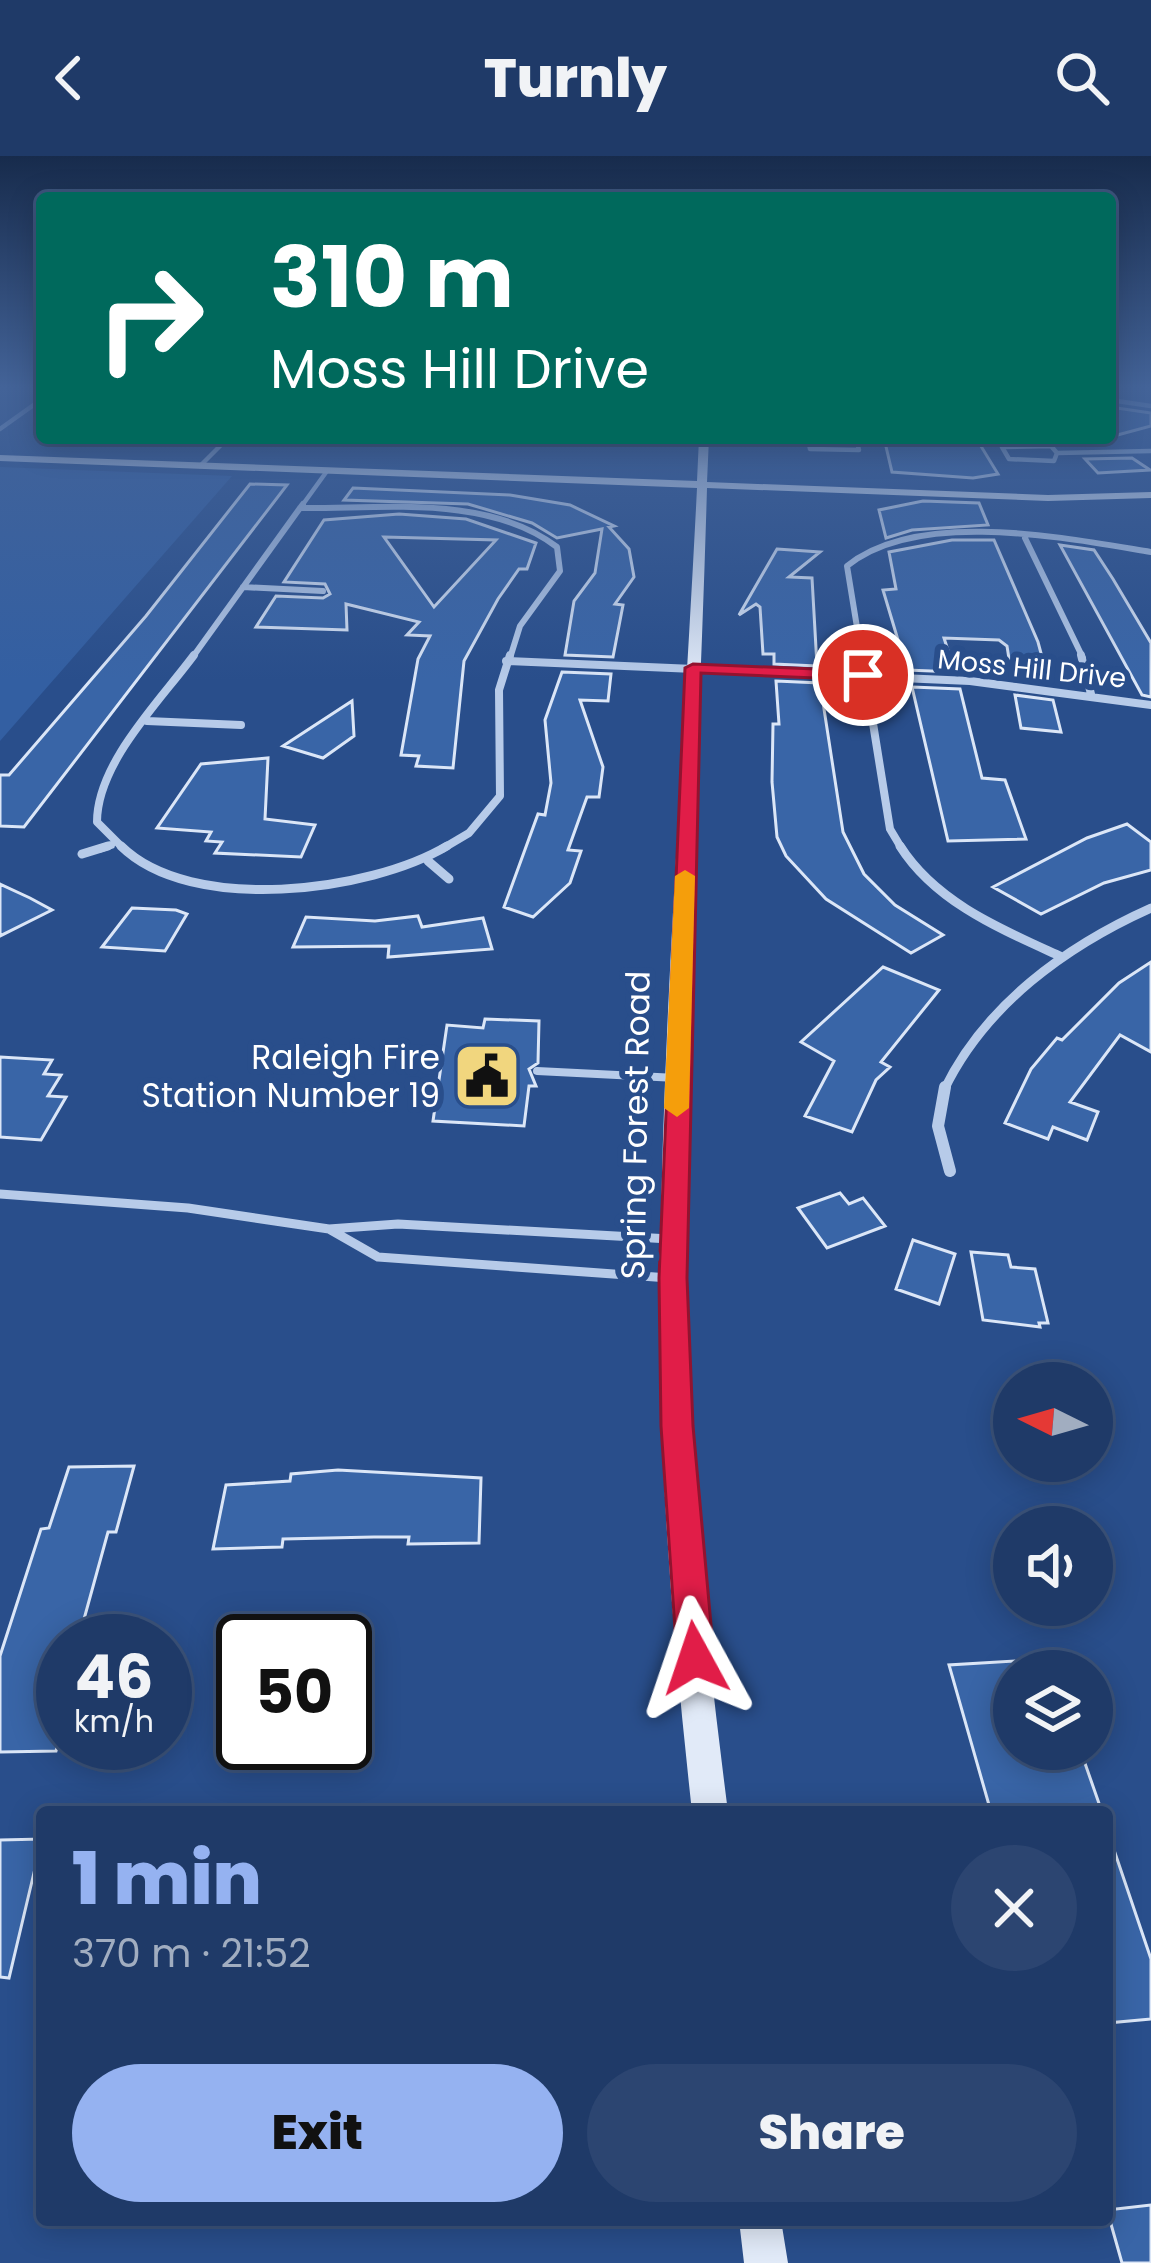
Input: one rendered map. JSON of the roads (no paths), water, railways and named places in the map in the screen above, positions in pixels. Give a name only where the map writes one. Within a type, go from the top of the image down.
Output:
[{"type":"main road","name":"Spring Forest Road","points":[[702,484],[673,1278],[677,1426],[709,1806]]},
{"type":"main road","points":[[710,484],[1032,497],[1151,495]]},
{"type":"main road","points":[[761,2226],[766,2263]]},
{"type":"street","points":[[300,508],[481,516],[530,528],[550,540],[561,555],[560,571],[528,613],[506,662],[497,708],[504,770],[500,796],[465,839],[428,861],[340,884],[268,886],[181,876],[136,862],[111,844],[97,822],[104,782],[243,587],[300,508],[318,484]]},
{"type":"street","points":[[1062,957],[973,914],[915,871],[890,829],[845,574],[856,554],[906,538],[1025,538],[1149,552],[1149,564]]},
{"type":"street","points":[[1025,538],[1085,663],[1091,694]]},
{"type":"street","points":[[243,587],[323,591]]},
{"type":"street","name":"Moss Hill Drive","points":[[506,662],[863,675],[1091,694],[1151,705]]},
{"type":"street","points":[[147,721],[241,725]]},
{"type":"street","points":[[82,854],[111,844]]},
{"type":"street","points":[[428,861],[449,879]]},
{"type":"street","points":[[950,1171],[937,1122],[968,1043],[992,1015],[1062,957],[1121,919],[1151,908]]},
{"type":"lane","points":[[537,1071],[677,1078]]},
{"type":"lane","points":[[0,1194],[188,1208],[329,1229],[398,1224],[674,1239]]},
{"type":"lane","points":[[329,1229],[378,1256],[673,1278]]},
{"type":"place","name":"Raleigh Fire Station Number 19","points":[[487,1076]]}]
